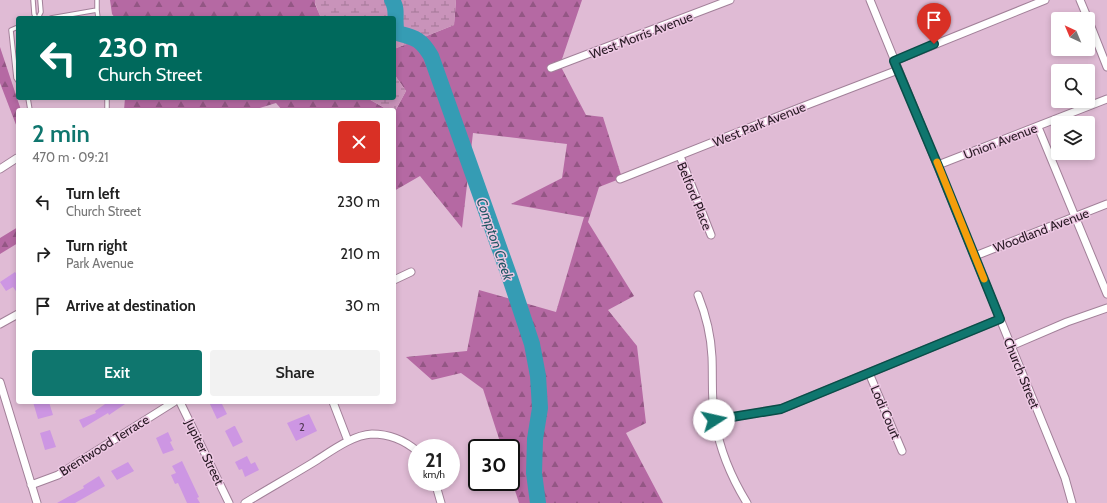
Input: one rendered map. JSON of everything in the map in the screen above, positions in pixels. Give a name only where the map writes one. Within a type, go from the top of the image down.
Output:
[{"type":"street","name":"West Morris Avenue","points":[[552,68],[730,0]]},
{"type":"street","name":"Church Street","points":[[870,0],[1065,478],[1072,503]]},
{"type":"street","points":[[894,61],[1045,0]]},
{"type":"street","points":[[1080,0],[1085,12]]},
{"type":"street","points":[[1095,37],[1107,67]]},
{"type":"street","name":"West Park Avenue","points":[[620,179],[898,70]]},
{"type":"street","name":"Union Avenue","points":[[938,165],[1107,99]]},
{"type":"street","points":[[1038,127],[1107,294]]},
{"type":"street","name":"Belford Place","points":[[680,156],[711,235]]},
{"type":"street","points":[[0,169],[16,159]]},
{"type":"street","name":"Woodland Avenue","points":[[975,256],[1107,204]]},
{"type":"street","points":[[396,279],[411,272]]},
{"type":"street","points":[[698,295],[706,316],[711,340],[714,420],[720,448],[730,472],[747,503]]},
{"type":"street","points":[[1011,346],[1067,322],[1107,308]]},
{"type":"street","points":[[0,324],[16,315]]},
{"type":"street","points":[[714,420],[781,409],[1000,319]]},
{"type":"street","name":"Lodi Court","points":[[869,373],[902,451]]},
{"type":"street","points":[[0,382],[37,503]]},
{"type":"street","name":"Brentwood Terrace","points":[[31,485],[58,474],[171,404]]},
{"type":"street","name":"Jupiter Street","points":[[181,404],[229,503]]},
{"type":"street","points":[[334,404],[348,441]]},
{"type":"street","points":[[245,503],[348,441],[370,434],[397,438],[408,445]]},
{"type":"street","points":[[438,491],[441,503]]},
{"type":"lane","points":[[32,0],[36,16]]},
{"type":"lane","points":[[38,16],[41,12],[40,0]]},
{"type":"lane","points":[[97,0],[98,16]]},
{"type":"lane","points":[[62,16],[97,10]]},
{"type":"lane","points":[[16,29],[11,30],[16,78]]},
{"type":"green space","points":[[110,0],[315,0],[315,4],[320,16],[114,16]]},
{"type":"green space","points":[[315,0],[456,0],[454,25],[396,48],[396,16],[320,16]]},
{"type":"green space","points":[[456,0],[582,0],[560,65],[586,115],[603,117],[622,178],[599,187],[588,222],[634,296],[608,310],[637,346],[646,423],[626,433],[663,503],[519,503],[515,491],[520,491],[520,439],[499,439],[483,389],[461,373],[432,380],[406,357],[467,351],[479,290],[556,312],[584,217],[511,204],[562,178],[567,144],[473,133],[462,228],[420,176],[396,190],[396,109],[406,91],[396,77],[396,48],[454,25]]},
{"type":"green space","points":[[0,47],[16,95],[16,100],[18,100],[20,108],[16,108],[16,125],[0,83]]},
{"type":"green space","points":[[396,77],[406,91],[396,109],[396,108],[384,108],[370,100],[396,100]]},
{"type":"green space","points":[[125,100],[370,100],[384,108],[280,108],[276,103],[260,108],[124,108]]},
{"type":"green space","points":[[16,228],[16,244],[0,254],[0,238]]},
{"type":"building","points":[[15,272],[16,291],[13,287],[6,291],[0,282]]},
{"type":"building","points":[[34,404],[50,404],[53,415],[38,419]]},
{"type":"building","points":[[105,404],[125,404],[109,415],[108,413],[83,428],[79,420],[96,413],[95,411]]},
{"type":"building","points":[[210,404],[222,404],[227,414],[217,419]]},
{"type":"building","points":[[309,414],[317,431],[296,441],[287,423]]},
{"type":"building","points":[[234,426],[243,442],[233,447],[225,431]]},
{"type":"building","points":[[50,430],[56,447],[45,450],[40,433]]},
{"type":"building","points":[[168,432],[172,441],[170,442],[174,450],[163,454],[156,438]]},
{"type":"building","points":[[247,456],[251,464],[255,462],[259,470],[245,477],[242,469],[239,470],[235,462]]},
{"type":"building","points":[[182,461],[199,497],[197,498],[200,503],[187,503],[178,483],[175,484],[171,475],[176,473],[172,466]]},
{"type":"building","points":[[128,462],[134,471],[117,480],[111,471]]},
{"type":"building","points":[[99,476],[105,486],[75,503],[57,503],[84,488],[83,486]]},
{"type":"waterway","name":"Compton Creek","points":[[392,0],[396,12],[397,33],[417,40],[424,46],[431,56],[532,344],[538,376],[540,408],[535,439],[534,473],[538,503]]},
{"type":"slow traffic","points":[[937,162],[984,279]]},
{"type":"route","points":[[714,420],[781,409],[1000,319],[894,61],[934,44]]}]
